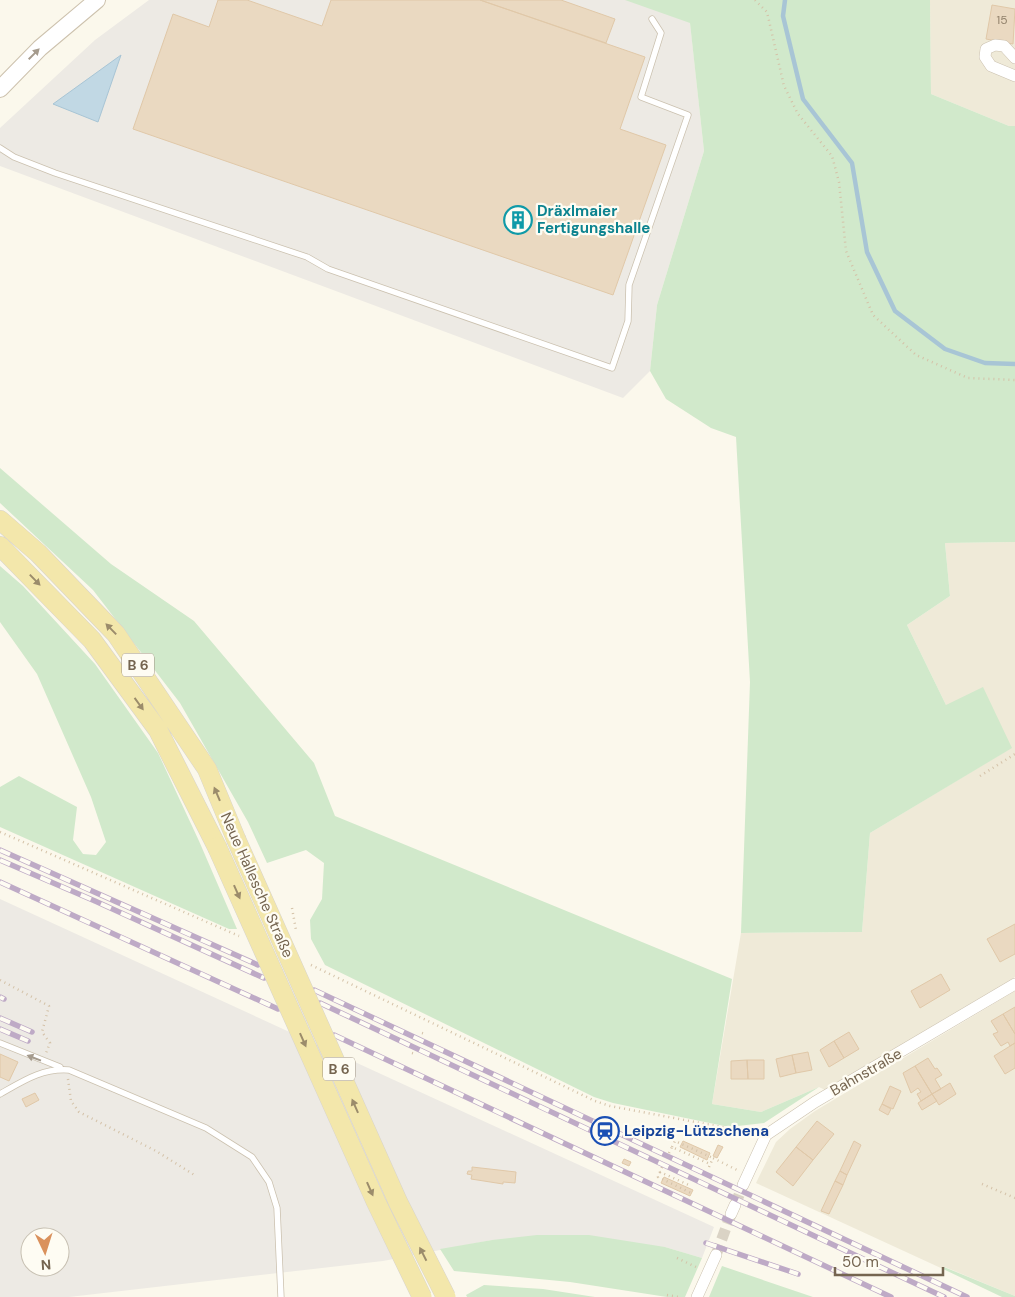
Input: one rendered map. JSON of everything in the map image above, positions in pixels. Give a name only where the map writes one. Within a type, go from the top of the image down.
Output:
[{"type":"main road","name":"Neue Hallesche Straße","points":[[0,520],[38,554],[116,634],[207,769],[236,839],[398,1202],[446,1297]]},
{"type":"main road","name":"Neue Hallesche Straße","points":[[0,546],[92,640],[158,730],[218,847],[376,1202],[422,1297]]},
{"type":"street","points":[[0,89],[40,48],[97,0]]},
{"type":"street","points":[[1015,58],[1004,46],[995,45],[986,49],[985,57],[991,66],[1015,76]]},
{"type":"street","name":"Bahnstraße","points":[[766,1135],[815,1102],[1015,984]]},
{"type":"street","points":[[746,1180],[766,1135]]},
{"type":"street","points":[[697,1297],[716,1255]]},
{"type":"lane","points":[[0,148],[14,157],[55,174],[307,257],[328,269],[612,368],[628,321],[629,285],[688,114],[641,97],[661,33],[652,19]]},
{"type":"lane","points":[[0,1042],[206,1128],[252,1157],[269,1182],[277,1208],[281,1297]]},
{"type":"lane","points":[[0,1094],[38,1072],[52,1069],[69,1070]]},
{"type":"path","points":[[755,0],[767,12],[784,86],[798,114],[832,156],[839,182],[846,251],[873,315],[916,354],[968,378],[1015,380]]},
{"type":"path","points":[[980,776],[1015,754]]},
{"type":"path","points":[[0,832],[246,939]]},
{"type":"path","points":[[307,964],[595,1101],[610,1106],[766,1135]]},
{"type":"path","points":[[0,980],[21,990],[50,1008],[42,1032],[50,1043],[43,1061]]},
{"type":"path","points":[[69,1070],[69,1093],[80,1112],[156,1151],[196,1176]]},
{"type":"path","points":[[670,1152],[675,1141],[713,1158],[746,1180]]},
{"type":"path","points":[[672,1146],[709,1166],[713,1158]]},
{"type":"path","points":[[662,1168],[658,1177],[691,1193]]},
{"type":"path","points":[[660,1172],[691,1186]]},
{"type":"path","points":[[982,1184],[1015,1198]]},
{"type":"path","points":[[677,1258],[697,1267]]},
{"type":"path","points":[[667,1295],[679,1297]]},
{"type":"shaded area","points":[[149,0],[628,0],[690,22],[704,151],[657,305],[650,371],[623,398],[0,166],[0,128],[95,40]]},
{"type":"shaded area","points":[[930,0],[1015,0],[1015,126],[1009,126],[931,94]]},
{"type":"shaded area","points":[[1015,542],[1015,977],[825,1090],[819,1087],[761,1112],[712,1104],[741,933],[862,932],[870,833],[1011,748],[946,705],[907,625],[950,596],[945,543]]},
{"type":"shaded area","points":[[0,899],[714,1227],[702,1258],[665,1247],[492,1240],[383,1261],[69,1297],[0,1297]]},
{"type":"shaded area","points":[[1015,991],[1015,1296],[945,1267],[943,1269],[756,1183],[776,1142],[790,1129],[815,1111]]},
{"type":"green space","points":[[625,0],[930,0],[931,94],[1009,126],[1015,126],[1015,542],[945,543],[950,596],[907,625],[946,705],[983,687],[1012,748],[870,833],[862,932],[741,933],[750,682],[736,437],[711,428],[666,399],[650,371],[657,305],[704,151],[690,23]]},
{"type":"green space","points":[[0,468],[111,564],[194,621],[314,763],[335,816],[732,979],[712,1104],[761,1112],[819,1087],[764,1123],[729,1127],[613,1103],[594,1097],[325,965],[311,939],[310,920],[322,899],[324,863],[306,850],[267,863],[248,822],[180,703],[93,590],[0,503]]},
{"type":"green space","points":[[0,566],[23,586],[95,664],[158,753],[237,929],[229,929],[0,827],[0,787],[19,776],[77,807],[73,840],[83,854],[96,855],[106,842],[91,797],[37,674],[0,622]]},
{"type":"green space","points":[[537,1235],[589,1235],[665,1247],[702,1258],[685,1297],[667,1297],[570,1282],[454,1271],[440,1249]]},
{"type":"green space","points":[[722,1266],[813,1297],[709,1297]]},
{"type":"green space","points":[[944,1267],[1015,1297],[1002,1297],[943,1269]]},
{"type":"green space","points":[[484,1285],[543,1289],[595,1297],[467,1297],[466,1295]]},
{"type":"water","points":[[121,55],[98,122],[53,104]]},
{"type":"building","name":"Dräxlmaier Fertigungshalle","points":[[218,0],[247,0],[322,26],[331,0],[480,0],[645,57],[620,129],[666,145],[613,295],[133,129],[173,14],[209,27]]},
{"type":"building","points":[[480,0],[561,0],[615,19],[606,43]]},
{"type":"building","points":[[992,5],[1015,9],[1013,44],[986,39]]},
{"type":"building","points":[[1015,924],[1015,954],[1000,962],[987,939]]},
{"type":"building","points":[[941,974],[950,990],[920,1008],[911,991]]},
{"type":"building","points":[[1015,1007],[1015,1034],[1003,1014]]},
{"type":"building","points":[[1003,1014],[1015,1034],[1015,1043],[1010,1046],[1008,1042],[1001,1046],[993,1034],[998,1032],[991,1021]]},
{"type":"building","points":[[849,1032],[859,1049],[844,1058],[834,1041]]},
{"type":"building","points":[[834,1041],[844,1058],[829,1067],[820,1050]]},
{"type":"building","points":[[1015,1043],[1015,1068],[1005,1074],[994,1056]]},
{"type":"building","points":[[808,1052],[812,1070],[796,1073],[792,1055]]},
{"type":"building","points":[[0,1054],[18,1062],[9,1081],[0,1077]]},
{"type":"building","points":[[792,1055],[796,1073],[780,1077],[776,1059]]},
{"type":"building","points":[[928,1058],[935,1069],[937,1068],[942,1075],[935,1079],[941,1089],[932,1094],[915,1066]]},
{"type":"building","points":[[747,1060],[748,1079],[731,1079],[731,1061]]},
{"type":"building","points":[[747,1060],[764,1060],[764,1079],[748,1079]]},
{"type":"building","points":[[915,1066],[932,1094],[921,1101],[917,1094],[921,1092],[918,1088],[911,1093],[903,1073]]},
{"type":"building","points":[[950,1083],[956,1094],[939,1105],[932,1094]]},
{"type":"building","points":[[890,1086],[901,1091],[893,1109],[882,1104]]},
{"type":"building","points":[[35,1093],[39,1100],[26,1107],[22,1099]]},
{"type":"building","points":[[932,1094],[937,1101],[922,1110],[918,1103]]},
{"type":"building","points":[[882,1104],[891,1109],[888,1115],[879,1110]]},
{"type":"building","points":[[817,1121],[834,1134],[813,1160],[796,1147]]},
{"type":"building","points":[[683,1141],[710,1153],[707,1160],[680,1147]]},
{"type":"building","points":[[854,1141],[861,1145],[847,1175],[840,1171]]},
{"type":"building","points":[[718,1145],[723,1147],[717,1158],[713,1156]]},
{"type":"building","points":[[796,1147],[813,1160],[793,1186],[776,1172]]},
{"type":"building","points":[[624,1159],[631,1162],[629,1166],[622,1163]]},
{"type":"building","points":[[472,1167],[516,1172],[515,1183],[503,1182],[503,1184],[471,1179],[472,1175],[467,1174],[468,1171],[472,1171]]},
{"type":"building","points":[[840,1171],[847,1175],[843,1185],[835,1181]]},
{"type":"building","points":[[664,1177],[693,1190],[690,1196],[661,1183]]},
{"type":"building","points":[[835,1181],[843,1185],[829,1214],[821,1211]]},
{"type":"waterway","points":[[785,0],[783,16],[803,99],[852,163],[867,252],[895,311],[945,349],[985,363],[1015,364]]},
{"type":"tunnel","points":[[735,1205],[743,1185]]},
{"type":"tunnel","points":[[716,1255],[731,1214]]},
{"type":"railway","points":[[0,850],[258,965]]},
{"type":"railway","points":[[0,860],[264,978]]},
{"type":"railway","points":[[0,882],[278,1009]]},
{"type":"railway","points":[[314,990],[967,1297]]},
{"type":"railway","points":[[0,997],[4,999]]},
{"type":"railway","points":[[320,1003],[944,1297]]},
{"type":"railway","points":[[0,1018],[32,1032]]},
{"type":"railway","points":[[0,1029],[28,1041]]},
{"type":"railway","points":[[334,1035],[891,1297]]},
{"type":"railway","points":[[706,1243],[798,1274]]},
{"type":"place","name":"Dräxlmaier Fertigungshalle","points":[[518,220]]},
{"type":"place","name":"Leipzig-Lützschena","points":[[605,1131]]}]
